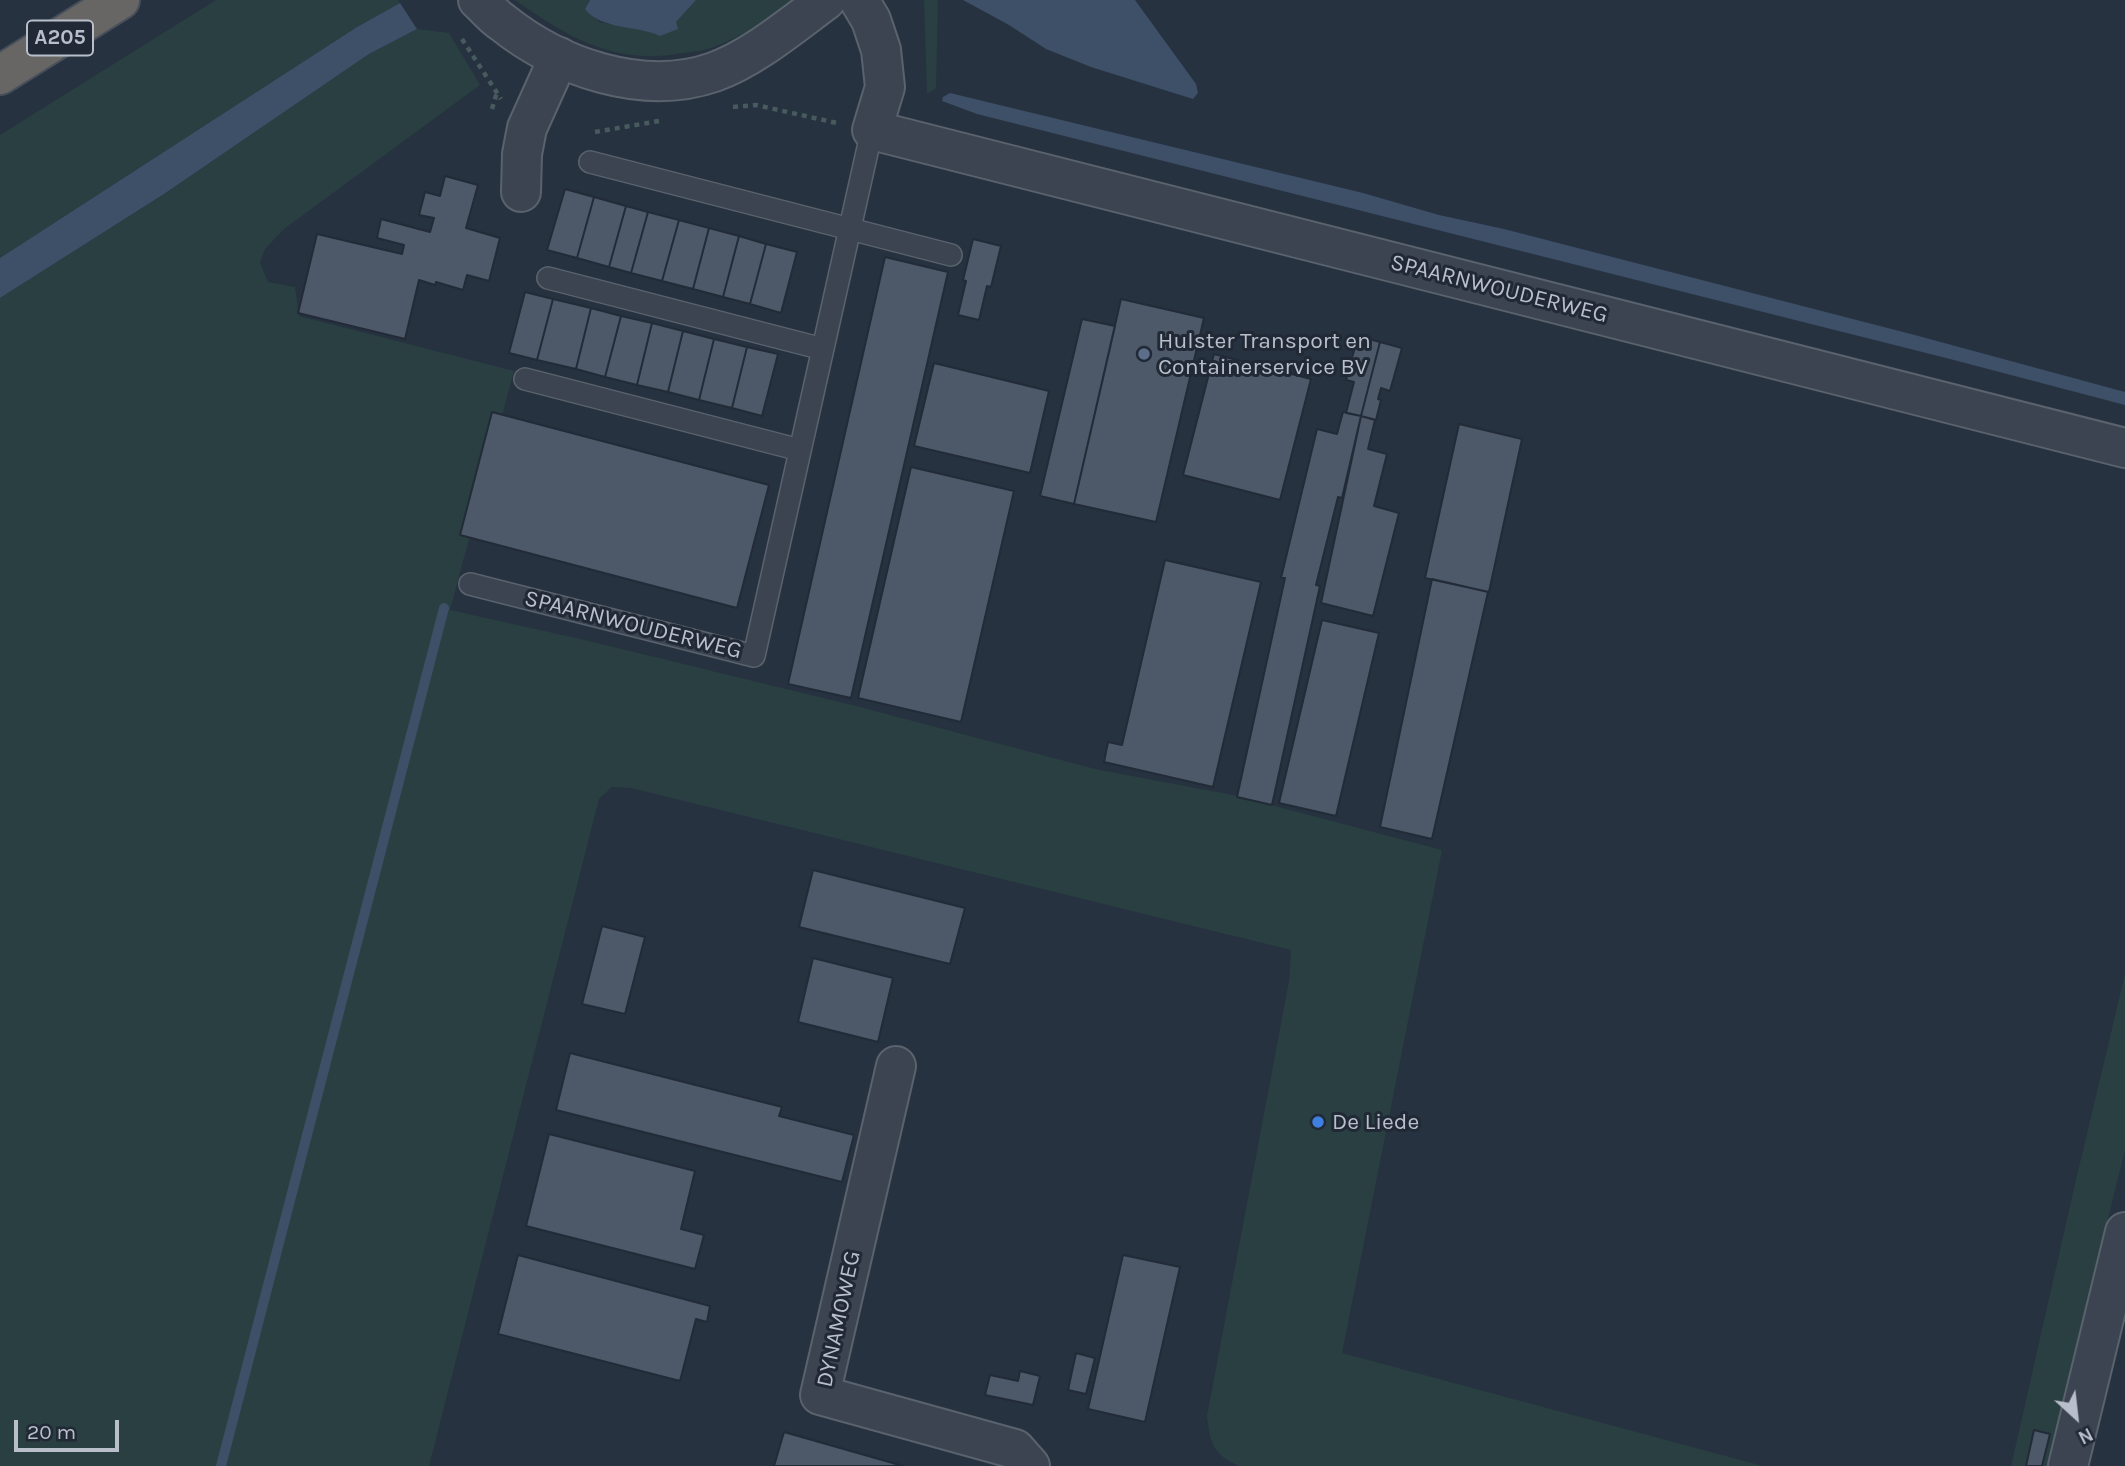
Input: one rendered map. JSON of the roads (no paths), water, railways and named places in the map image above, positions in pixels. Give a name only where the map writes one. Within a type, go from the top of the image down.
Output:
[{"type":"highway","name":"A205","points":[[0,75],[120,0]]},
{"type":"street","points":[[478,0],[502,22],[559,57],[596,72],[663,81],[712,73],[742,60],[827,0]]},
{"type":"street","name":"SPAARNWOUDERWEG","points":[[859,0],[871,20],[881,50],[885,87],[872,130],[2125,448]]},
{"type":"street","points":[[521,192],[522,154],[527,128],[559,57]]},
{"type":"street","name":"DYNAMOWEG","points":[[896,1066],[820,1395],[1015,1448],[1030,1466]]},
{"type":"street","points":[[2068,1466],[2125,1232]]},
{"type":"lane","name":"SPAARNWOUDERWEG","points":[[470,584],[754,656],[872,130]]},
{"type":"lane","points":[[590,162],[951,255]]},
{"type":"lane","points":[[548,278],[823,349]]},
{"type":"lane","points":[[526,379],[800,450]]},
{"type":"water","points":[[590,0],[696,0],[676,22],[678,29],[660,36],[600,21],[585,9]]},
{"type":"water","points":[[963,0],[1135,0],[1196,84],[1198,93],[1193,99],[1091,67],[1046,49]]},
{"type":"water","points":[[400,3],[417,29],[369,54],[164,194],[0,298],[0,258],[357,27]]},
{"type":"water","points":[[950,93],[1363,193],[1439,215],[1504,229],[1911,334],[2125,392],[2125,405],[977,114],[942,101],[943,97]]},
{"type":"waterway","points":[[221,1466],[444,608]]},
{"type":"place","name":"Hulster Transport en Containerservice BV","points":[[1144,354]]},
{"type":"place","name":"De Liede","points":[[1318,1122]]}]
